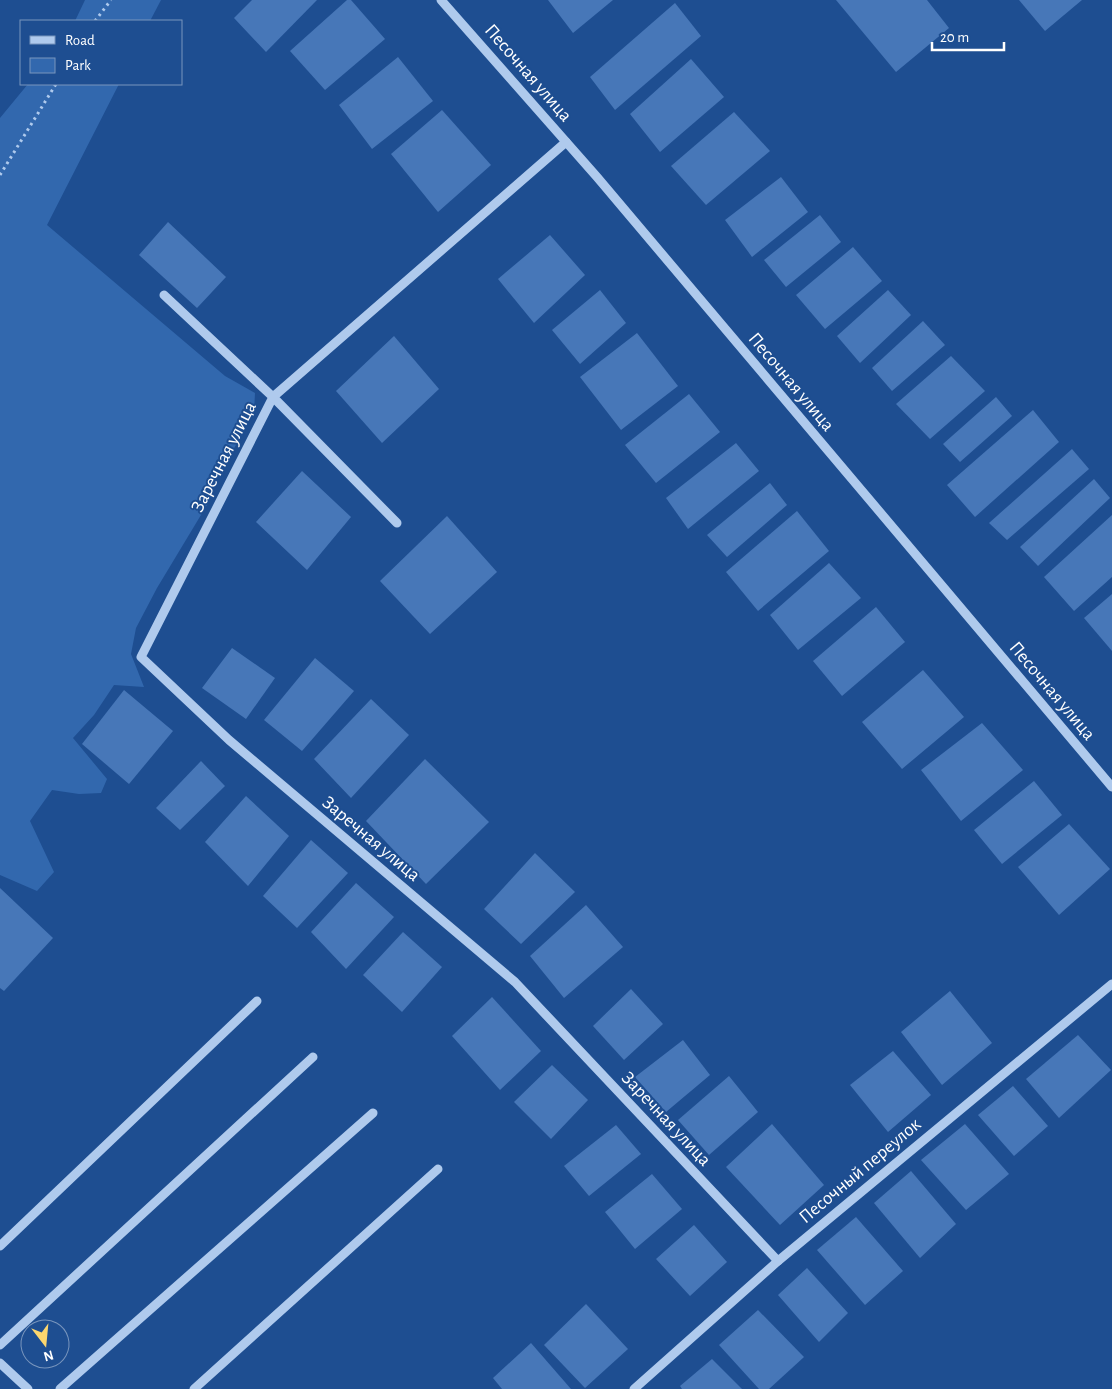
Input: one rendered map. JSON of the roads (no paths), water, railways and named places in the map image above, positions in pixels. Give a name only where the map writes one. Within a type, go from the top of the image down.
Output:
[{"type":"street","name":"Песочная улица","points":[[442,0],[566,142],[1112,787]]},
{"type":"street","points":[[273,397],[566,142]]},
{"type":"street","points":[[164,295],[273,397],[397,523]]},
{"type":"street","name":"Заречная улица","points":[[273,397],[141,657],[229,740],[514,982],[778,1261]]},
{"type":"street","name":"Песочный переулок","points":[[634,1389],[778,1261],[1112,984]]},
{"type":"street","points":[[0,1246],[256,1001]]},
{"type":"street","points":[[0,1345],[313,1057]]},
{"type":"street","points":[[60,1389],[373,1113]]},
{"type":"street","points":[[194,1389],[438,1169]]},
{"type":"street","points":[[0,1363],[28,1389]]}]
